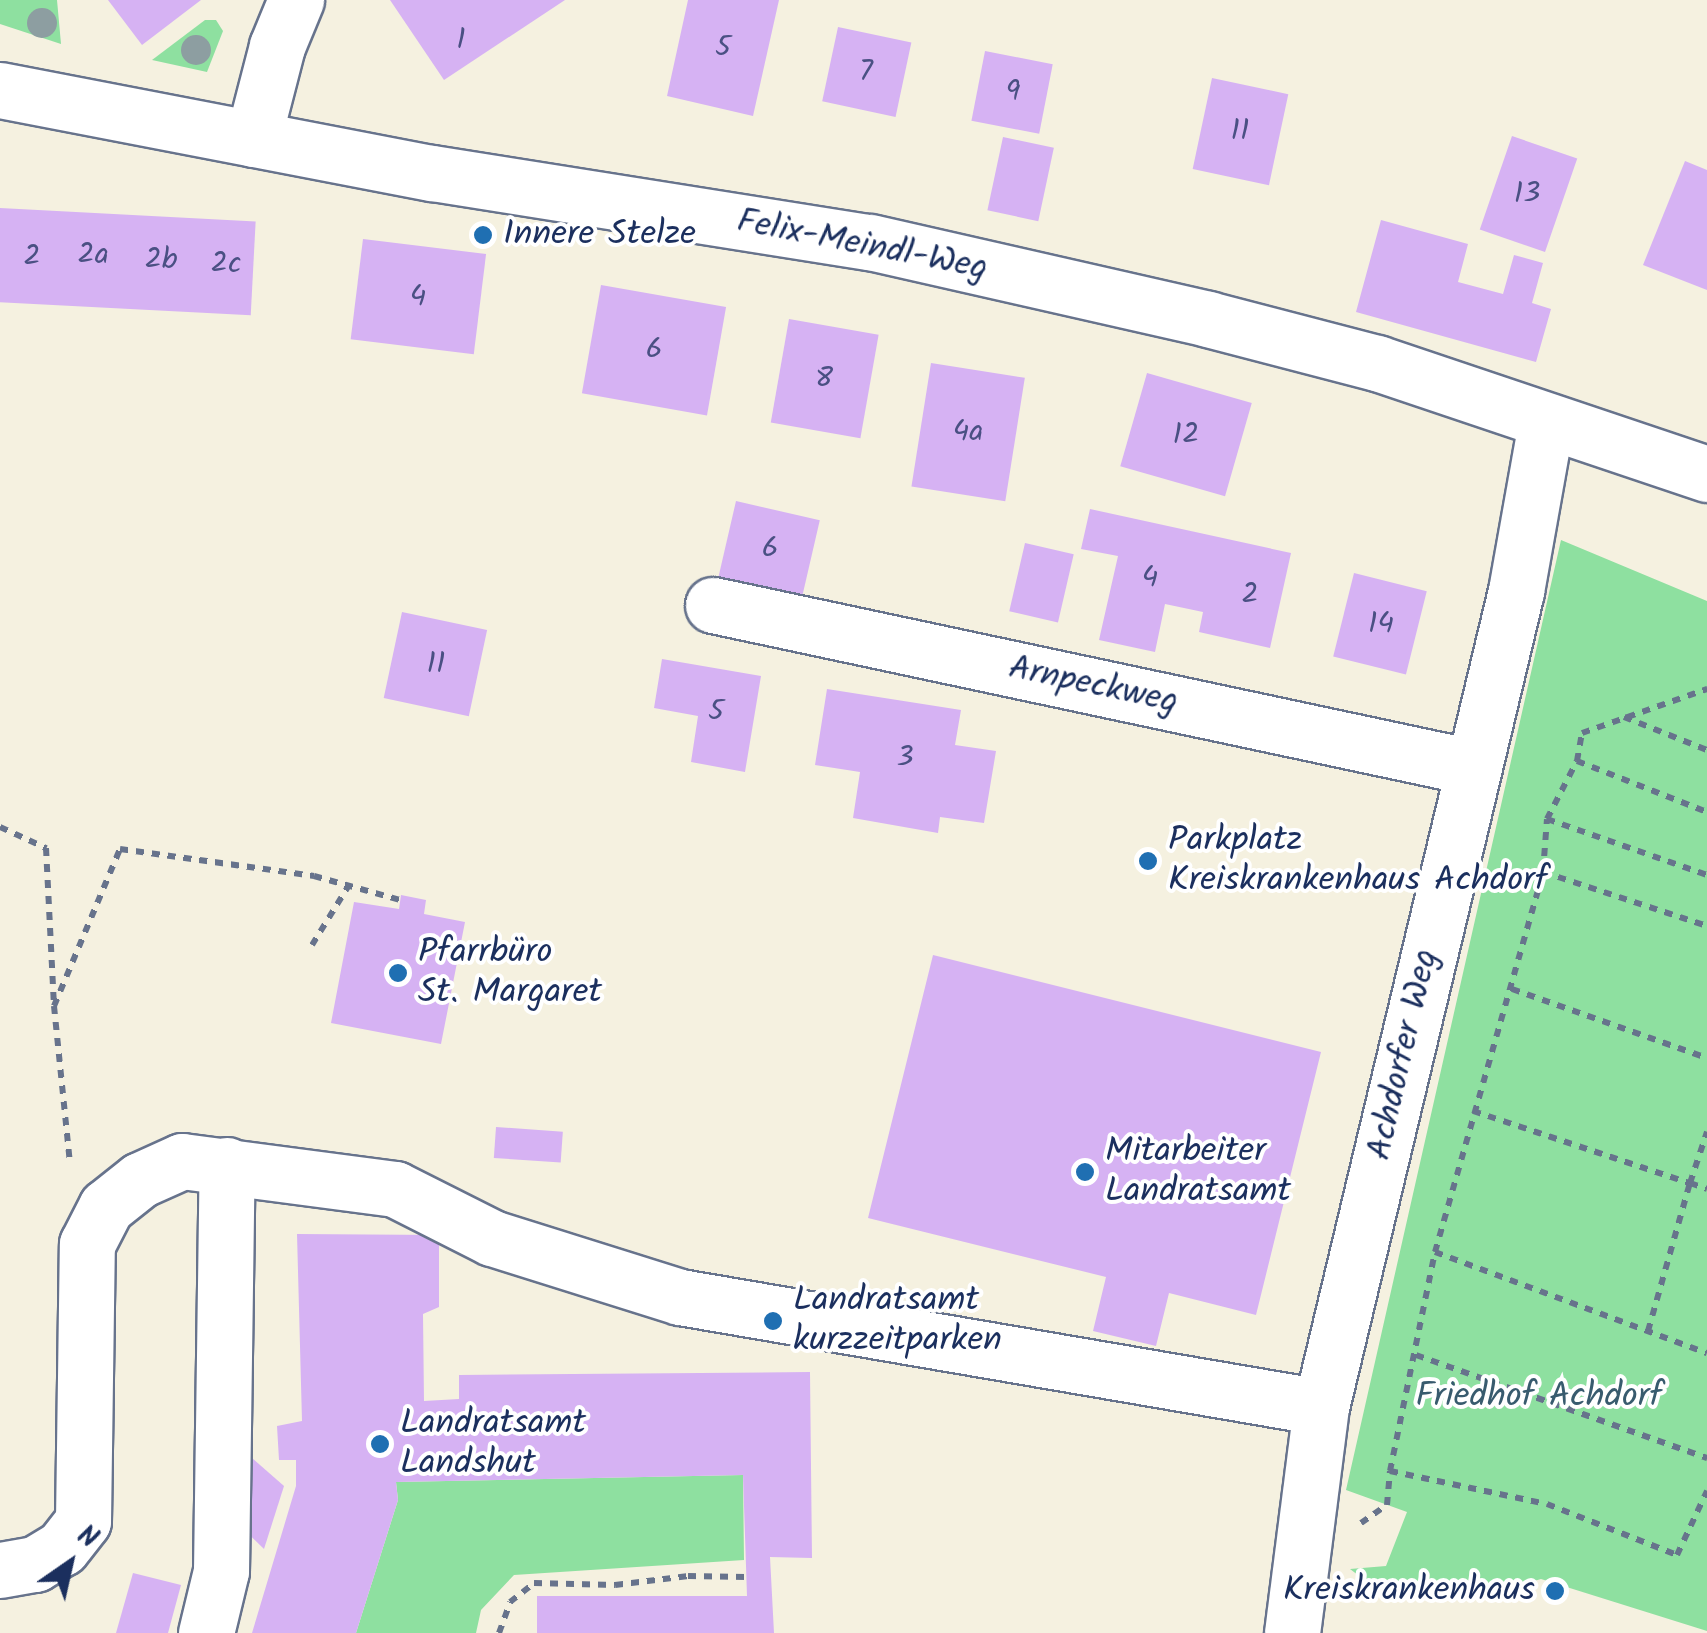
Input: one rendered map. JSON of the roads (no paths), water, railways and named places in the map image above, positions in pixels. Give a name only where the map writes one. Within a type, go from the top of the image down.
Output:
[{"type":"street","points":[[253,139],[276,46],[296,0]]},
{"type":"street","name":"Felix-Meindl-Weg","points":[[0,90],[495,184],[870,242],[1312,346],[1707,474]]},
{"type":"street","name":"Achdorfer Weg","points":[[1306,1630],[1307,1538],[1321,1407],[1516,591],[1546,422]]},
{"type":"street","name":"Arnpeckweg","points":[[713,606],[1472,767]]},
{"type":"street","points":[[0,1570],[35,1564],[62,1548],[83,1521],[87,1244],[106,1207],[140,1180],[182,1161],[395,1188],[492,1238],[680,1296],[1321,1407]]},
{"type":"street","points":[[206,1633],[220,1571],[227,1165]]},
{"type":"place","name":"Innere Stelze","points":[[483,235]]},
{"type":"place","name":"Parkplatz Kreiskrankenhaus Achdorf","points":[[1148,861]]},
{"type":"place","name":"Pfarrbüro St. Margaret","points":[[398,973]]},
{"type":"place","name":"Mitarbeiter Landratsamt","points":[[1085,1172]]},
{"type":"place","name":"Landratsamt kurzzeitparken","points":[[773,1321]]},
{"type":"place","name":"Landratsamt Landshut","points":[[380,1444]]},
{"type":"place","name":"Kreiskrankenhaus","points":[[1555,1591]]},
{"type":"park label","name":"Friedhof Achdorf","points":[[1539,1397]]}]
